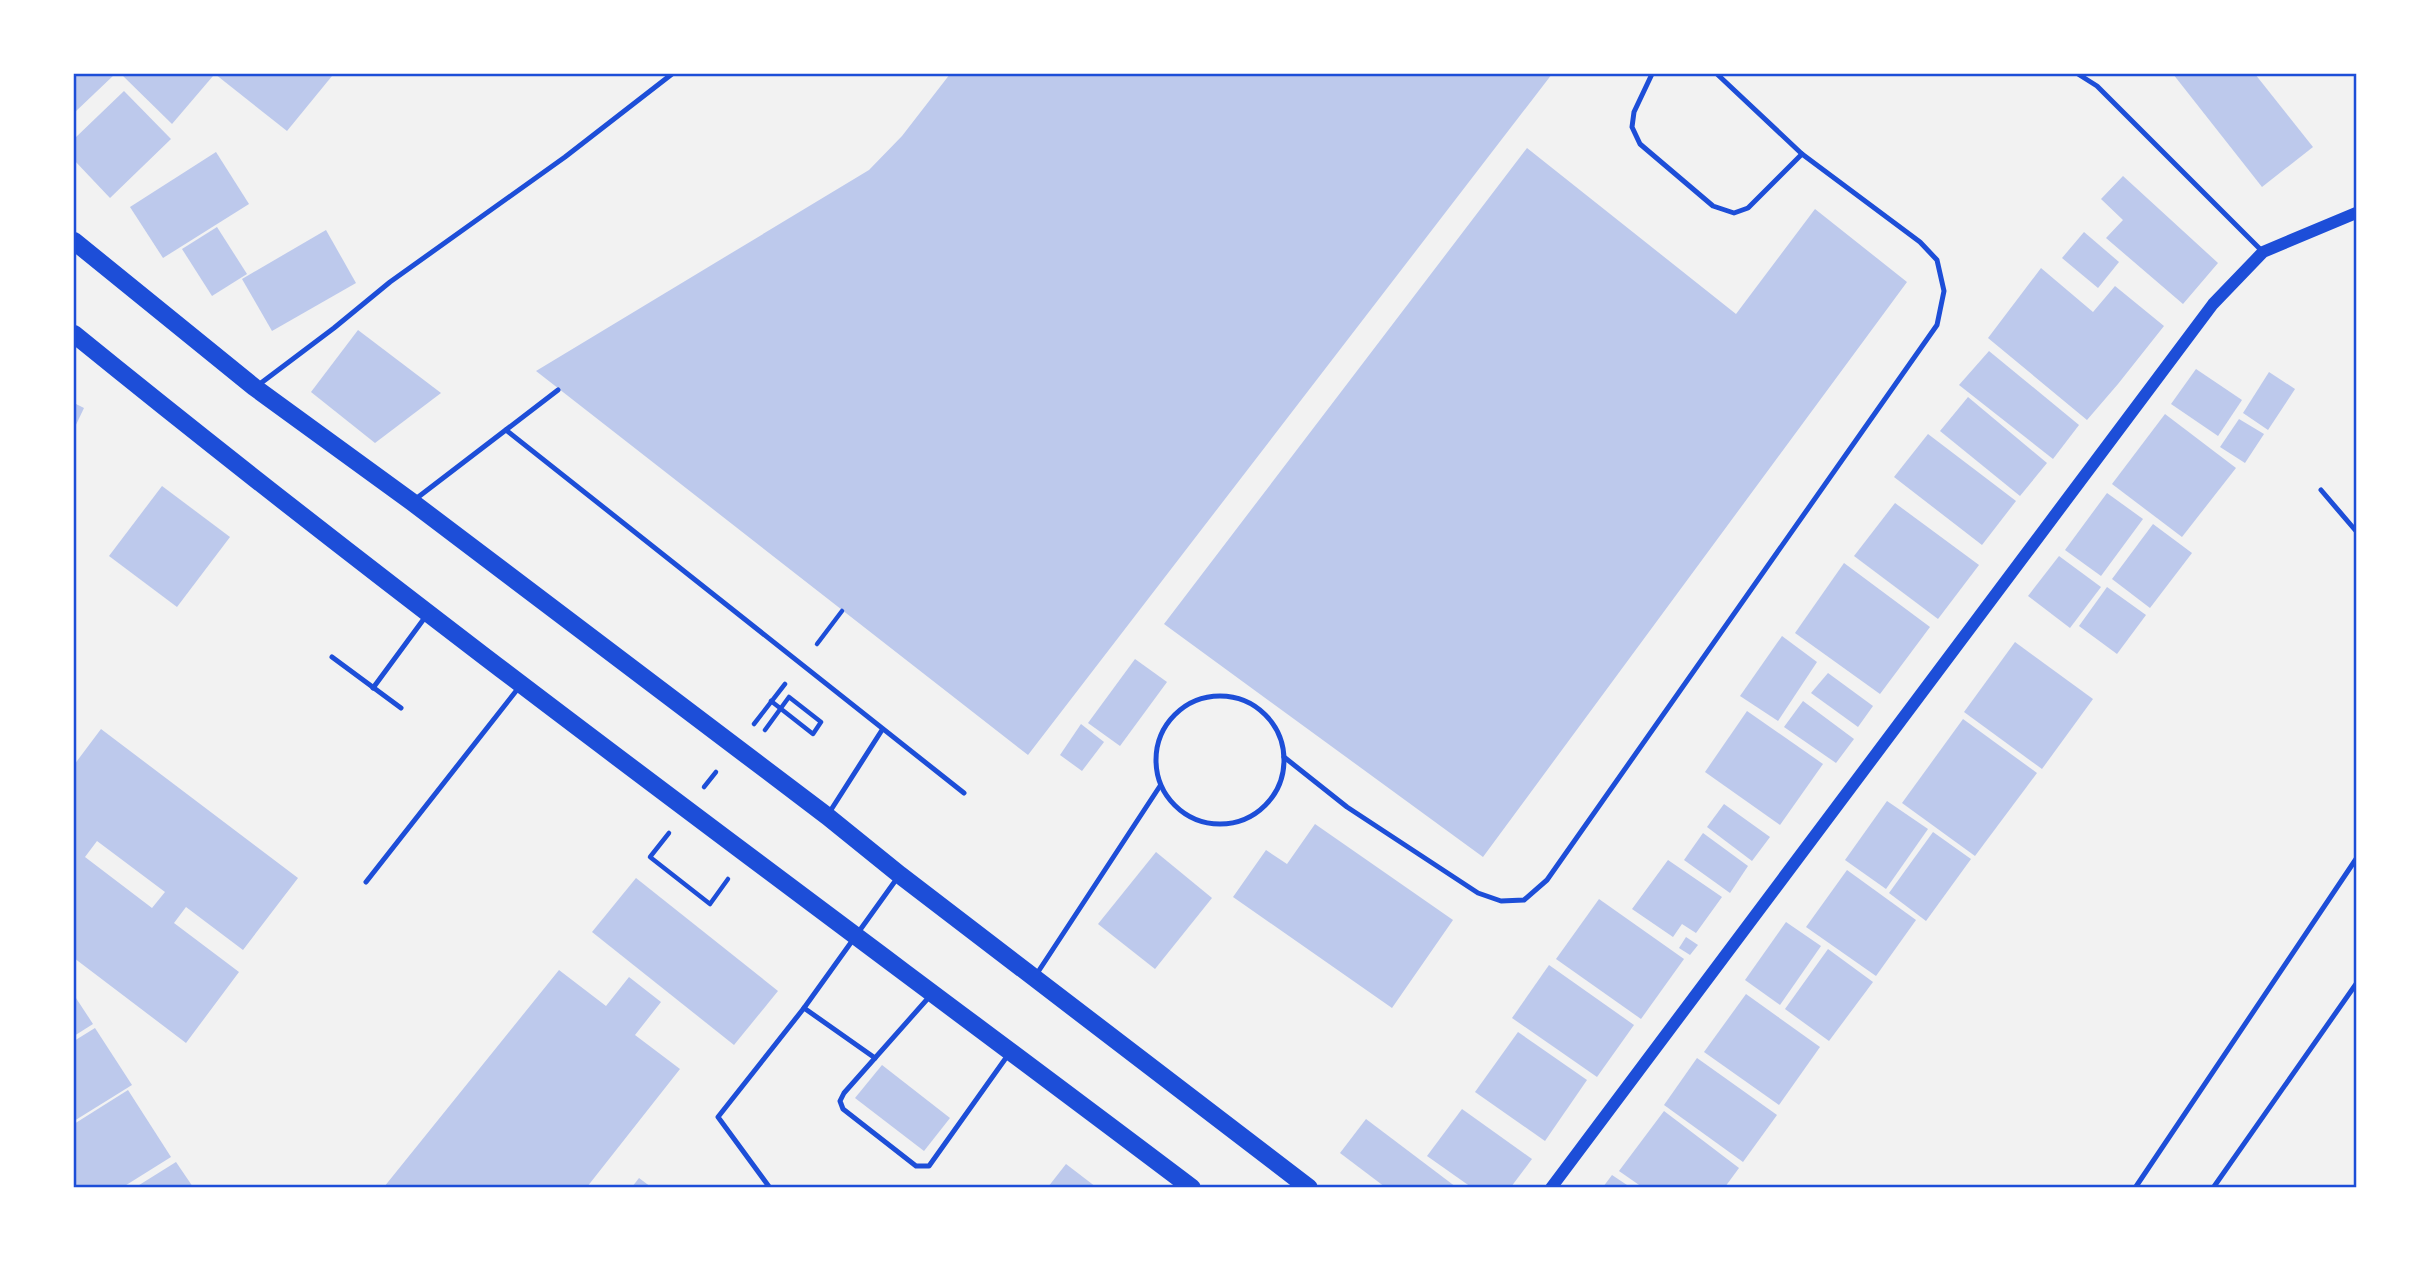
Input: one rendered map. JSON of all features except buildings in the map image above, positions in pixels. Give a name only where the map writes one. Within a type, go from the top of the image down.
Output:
[{"type":"main road","points":[[74,241],[254,387],[412,502],[827,816],[900,875],[1309,1188]]},
{"type":"main road","points":[[74,334],[215,449],[428,614],[1192,1188]]},
{"type":"street","points":[[1551,1188],[2213,303],[2263,252],[2357,213]]},
{"type":"lane","points":[[254,387],[334,328],[390,282],[565,158],[672,74]]},
{"type":"lane","points":[[1652,74],[1634,112],[1632,127],[1640,144],[1713,206],[1734,213],[1748,208],[1802,154]]},
{"type":"lane","points":[[1284,757],[1347,807],[1478,893],[1501,901],[1524,900],[1547,880],[1937,325],[1944,291],[1937,260],[1920,242],[1802,154],[1717,74]]},
{"type":"lane","points":[[2078,74],[2096,86],[2263,252]]},
{"type":"lane","points":[[412,502],[558,390]]},
{"type":"lane","points":[[506,430],[964,793]]},
{"type":"lane","points":[[2321,490],[2357,531]]},
{"type":"lane","points":[[373,688],[428,614]]},
{"type":"lane","points":[[332,657],[401,708]]},
{"type":"lane","points":[[366,882],[521,684]]},
{"type":"lane","points":[[1227,696],[1248,703],[1267,716],[1279,735],[1284,757],[1282,779],[1272,799],[1256,814],[1235,823],[1212,825],[1191,818],[1173,805],[1160,786],[1155,764],[1158,742],[1167,722],[1184,706],[1205,697],[1227,696]]},
{"type":"lane","points":[[827,816],[882,730]]},
{"type":"lane","points":[[1034,977],[1160,786]]},
{"type":"lane","points":[[2134,1188],[2357,859]]},
{"type":"lane","points":[[770,1188],[718,1116],[804,1008],[900,875]]},
{"type":"lane","points":[[2213,1188],[2357,984]]},
{"type":"lane","points":[[932,993],[844,1093],[840,1101],[843,1109],[916,1166],[929,1166],[1011,1051]]},
{"type":"lane","points":[[804,1008],[875,1058]]},
{"type":"path","points":[[765,730],[789,697],[821,722],[813,733],[771,701]]},
{"type":"path","points":[[650,857],[710,904]]}]
